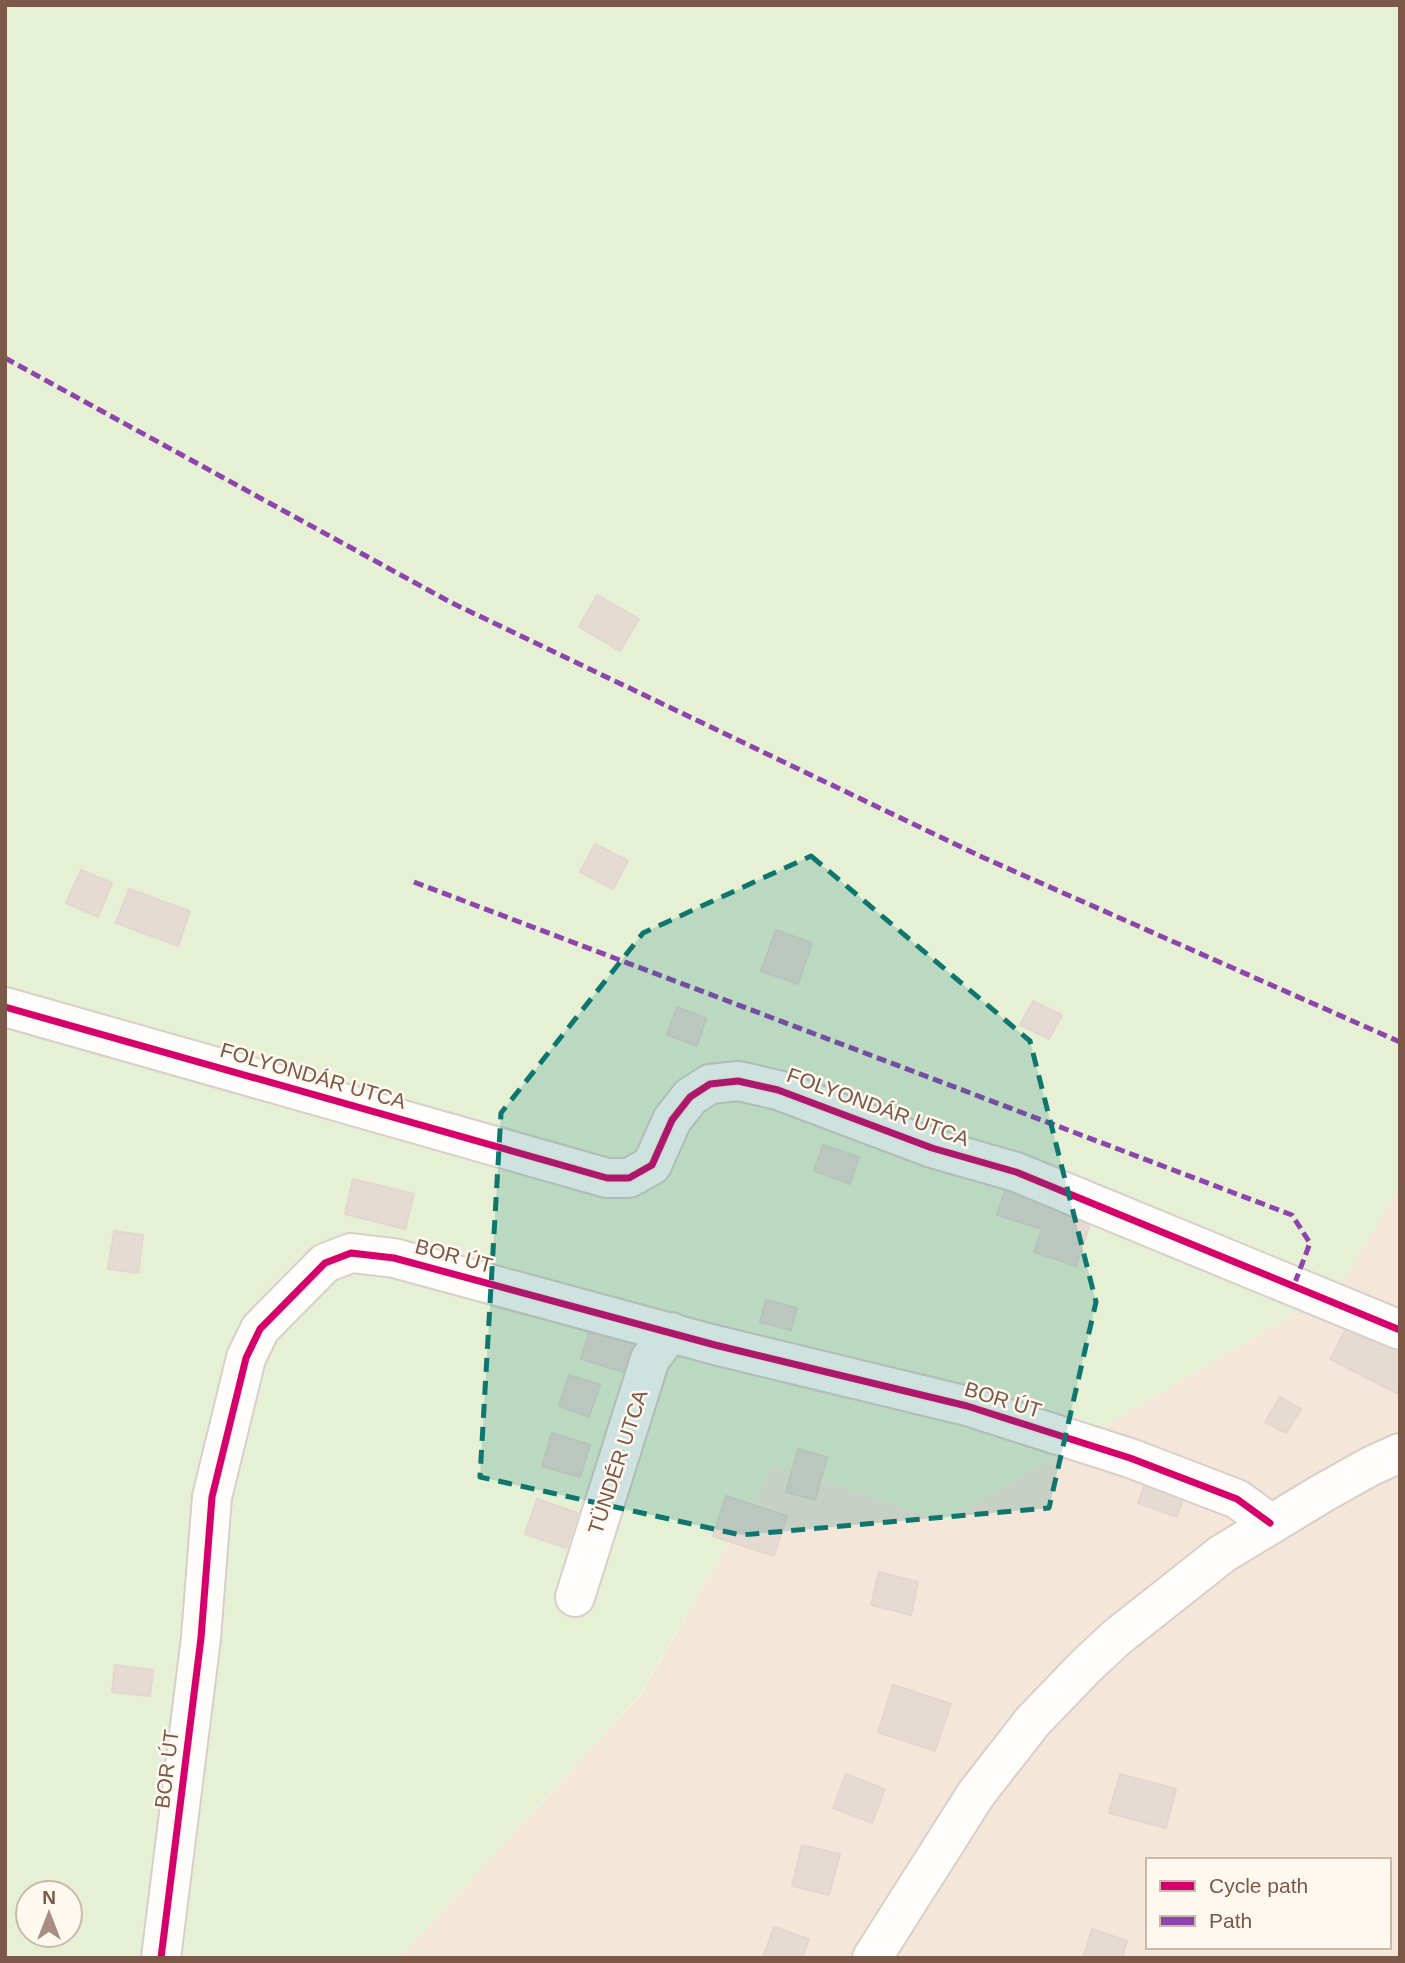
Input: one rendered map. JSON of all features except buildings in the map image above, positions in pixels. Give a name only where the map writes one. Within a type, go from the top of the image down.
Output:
[{"type":"street","name":"FOLYONDÁR UTCA","points":[[5,1007],[607,1178],[629,1178],[652,1165],[672,1120],[690,1097],[710,1084],[738,1081],[778,1090],[932,1149],[1016,1172],[1400,1329]]},
{"type":"street","name":"BOR ÚT","points":[[162,1958],[201,1638],[212,1497],[246,1358],[260,1329],[325,1263],[351,1253],[394,1258],[671,1332],[967,1406],[1118,1454],[1237,1499],[1270,1522]]},
{"type":"street","name":"TÜNDÉR UTCA","points":[[575,1597],[650,1359],[671,1332]]},
{"type":"street","points":[[872,1958],[976,1794],[1033,1721],[1085,1667],[1116,1638],[1222,1554],[1270,1522],[1371,1466],[1400,1453]]},
{"type":"highlighted area","points":[[811,856],[1030,1041],[1096,1302],[1049,1508],[741,1535],[480,1477],[501,1113],[643,933]]},
{"type":"shaded area","points":[[1400,1188],[1400,1958],[400,1958],[640,1696],[775,1464],[944,1522],[1313,1303],[1326,1310]]},
{"type":"green space","points":[[5,5],[1400,5],[1400,1188],[1326,1310],[1312,1303],[944,1522],[775,1464],[639,1696],[400,1958],[5,1958]]},
{"type":"marked path","points":[[5,358],[450,602],[982,857],[1400,1042]]},
{"type":"marked path","points":[[414,882],[1292,1215],[1310,1243],[1294,1285]]},
{"type":"cycle path","points":[[5,1007],[607,1178],[629,1178],[652,1165],[672,1120],[690,1097],[710,1084],[738,1081],[778,1090],[932,1148],[1016,1172],[1400,1330]]},
{"type":"cycle path","points":[[161,1958],[201,1638],[212,1497],[246,1358],[260,1329],[325,1263],[351,1253],[394,1258],[715,1345],[967,1406],[1130,1458],[1237,1499],[1270,1523]]}]
